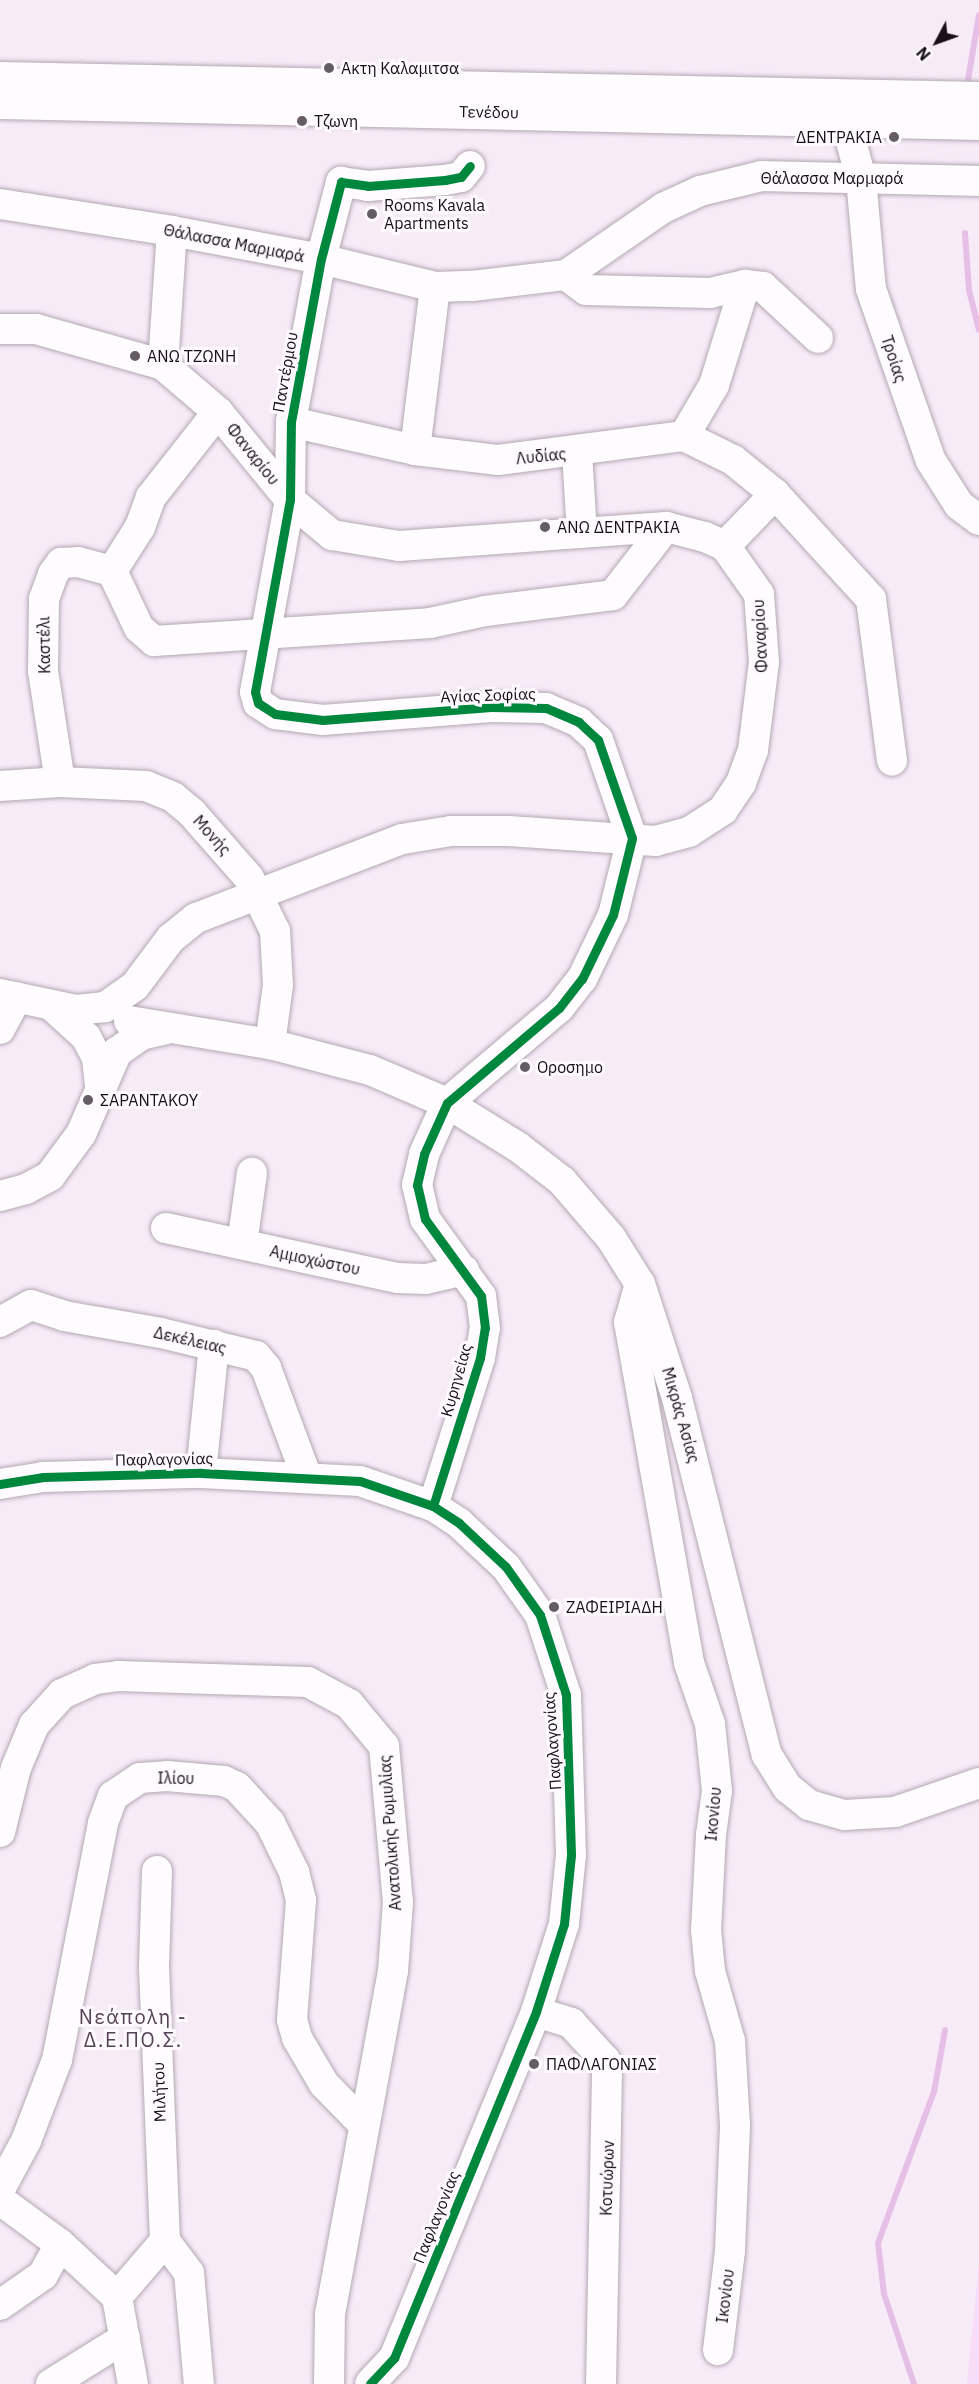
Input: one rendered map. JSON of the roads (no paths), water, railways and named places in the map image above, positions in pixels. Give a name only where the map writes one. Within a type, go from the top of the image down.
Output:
[{"type":"main road","name":"Τενέδου","points":[[0,78],[845,108],[979,123]]},
{"type":"main road","name":"Τενέδου","points":[[0,102],[845,108],[979,98]]},
{"type":"street","name":"Τροίας","points":[[845,108],[861,178],[871,289],[913,416],[931,461],[959,505],[979,520]]},
{"type":"street","name":"Παντέρμου","points":[[258,703],[255,692],[290,500],[291,422],[321,259],[341,182],[368,186],[445,180],[461,177],[470,165]]},
{"type":"street","name":"Θάλασσα Μαρμαρά","points":[[0,204],[172,231],[321,259],[435,287],[566,275],[663,208],[700,191],[762,176],[979,181]]},
{"type":"street","points":[[163,365],[172,231]]},
{"type":"street","points":[[566,275],[586,290],[710,293],[745,285],[763,287],[818,338]]},
{"type":"street","points":[[745,285],[714,385],[684,436],[732,460],[775,494],[871,599],[892,761]]},
{"type":"street","points":[[415,450],[435,287]]},
{"type":"street","name":"Φαναρίου","points":[[0,329],[45,331],[163,365],[218,412],[290,500],[332,535],[399,546],[666,526],[725,546],[759,594],[764,662],[753,750],[741,783],[723,810],[689,832],[669,839],[451,831],[402,839],[196,918],[171,938],[150,965],[108,1030],[98,1094],[68,1156],[50,1176],[27,1189],[0,1196]]},
{"type":"street","points":[[218,412],[151,497],[140,526],[112,571],[139,628],[154,641],[430,623],[485,611],[613,595],[666,526]]},
{"type":"street","name":"Λυδίας","points":[[291,422],[415,450],[498,460],[577,453],[684,436]]},
{"type":"street","points":[[577,453],[582,533]]},
{"type":"street","points":[[725,546],[775,494]]},
{"type":"street","name":"Καστέλι","points":[[60,782],[43,671],[44,599],[61,563],[78,562],[112,571]]},
{"type":"street","name":"Αγίας Σοφίας","points":[[258,703],[275,714],[323,720],[491,707],[546,708],[579,722],[598,740],[632,838]]},
{"type":"street","name":"Μονής","points":[[0,786],[60,782],[146,786],[173,797],[219,840],[259,892],[275,932],[279,956],[270,1044]]},
{"type":"street","points":[[447,1104],[559,1008],[582,979],[600,948],[620,895],[632,838]]},
{"type":"street","points":[[0,1029],[9,996],[52,1006],[108,1030]]},
{"type":"street","name":"Μικράς Ασίας","points":[[108,1030],[179,1028],[270,1044],[370,1070],[447,1104],[518,1147],[562,1181],[611,1238],[640,1284],[680,1410],[767,1755],[788,1788],[809,1804],[845,1815],[895,1812],[979,1783]]},
{"type":"street","name":"Κυρηνείας","points":[[433,1506],[480,1358],[485,1328],[481,1296],[464,1270],[439,1242],[425,1219],[417,1185],[424,1154],[447,1104]]},
{"type":"street","points":[[242,1244],[252,1173]]},
{"type":"street","name":"Αμμοχώστου","points":[[166,1228],[398,1278],[426,1279],[464,1270]]},
{"type":"street","name":"Ικονίου","points":[[640,1284],[629,1322],[689,1663],[710,1724],[717,1791],[711,1835],[706,1930],[710,1971],[730,2041],[735,2126],[730,2251],[718,2350]]},
{"type":"street","name":"Δεκέλειας","points":[[0,1322],[31,1305],[64,1316],[214,1345],[256,1356],[266,1368],[306,1475]]},
{"type":"street","points":[[201,1473],[214,1345]]},
{"type":"street","name":"Παφλαγονίας","points":[[0,1484],[43,1477],[201,1473],[306,1475],[360,1481],[433,1506],[482,1541],[524,1590],[540,1615],[566,1695],[571,1855],[564,1924],[536,2012],[394,2358],[370,2384]]},
{"type":"street","name":"Ανατολικής Ρωμυλίας","points":[[0,1832],[16,1768],[34,1725],[62,1694],[95,1679],[118,1676],[285,1679],[308,1682],[349,1704],[384,1746],[398,1902],[393,1971],[330,2313],[329,2384]]},
{"type":"street","name":"Ιλίου","points":[[0,2189],[26,2141],[57,2060],[106,1814],[113,1796],[140,1779],[167,1776],[224,1781],[237,1787],[270,1823],[294,1872],[301,1900],[292,2020],[297,2038],[324,2084],[363,2124]]},
{"type":"street","name":"Μιλήτου","points":[[157,1871],[154,1967],[165,2241]]},
{"type":"street","name":"Κοτυώρων","points":[[536,2012],[571,2023],[605,2060],[607,2073],[601,2384]]},
{"type":"street","points":[[0,2200],[60,2244],[117,2297],[133,2384]]},
{"type":"street","points":[[117,2297],[165,2241],[189,2273],[199,2384]]},
{"type":"street","points":[[0,2305],[43,2275],[60,2244]]},
{"type":"street","points":[[51,2384],[125,2338]]},
{"type":"waterway","points":[[968,80],[979,15]]},
{"type":"waterway","points":[[965,233],[969,290],[979,330]]},
{"type":"waterway","points":[[914,2384],[884,2294],[878,2243],[934,2092],[945,2030]]},
{"type":"place","name":"Ακτη Καλαμιτσα","points":[[329,68]]},
{"type":"place","name":"Τζωνη","points":[[302,121]]},
{"type":"place","name":"ΔΕΝΤΡΑΚΙΑ","points":[[894,137]]},
{"type":"place","name":"Rooms Kavala Apartments","points":[[372,214]]},
{"type":"place","name":"ΑΝΩ ΤΖΩΝΗ","points":[[135,356]]},
{"type":"place","name":"ΑΝΩ ΔΕΝΤΡΑΚΙΑ","points":[[545,527]]},
{"type":"place","name":"Οροσημο","points":[[525,1067]]},
{"type":"place","name":"ΣΑΡΑΝΤΑΚΟΥ","points":[[88,1100]]},
{"type":"place","name":"ΖΑΦΕΙΡΙΑΔΗ","points":[[554,1607]]},
{"type":"place","name":"ΠΑΦΛΑΓΟΝΙΑΣ","points":[[534,2064]]},
{"type":"district","name":"Νεάπολη - Δ.Ε.ΠΟ.Σ.","points":[[133,2028]]}]
